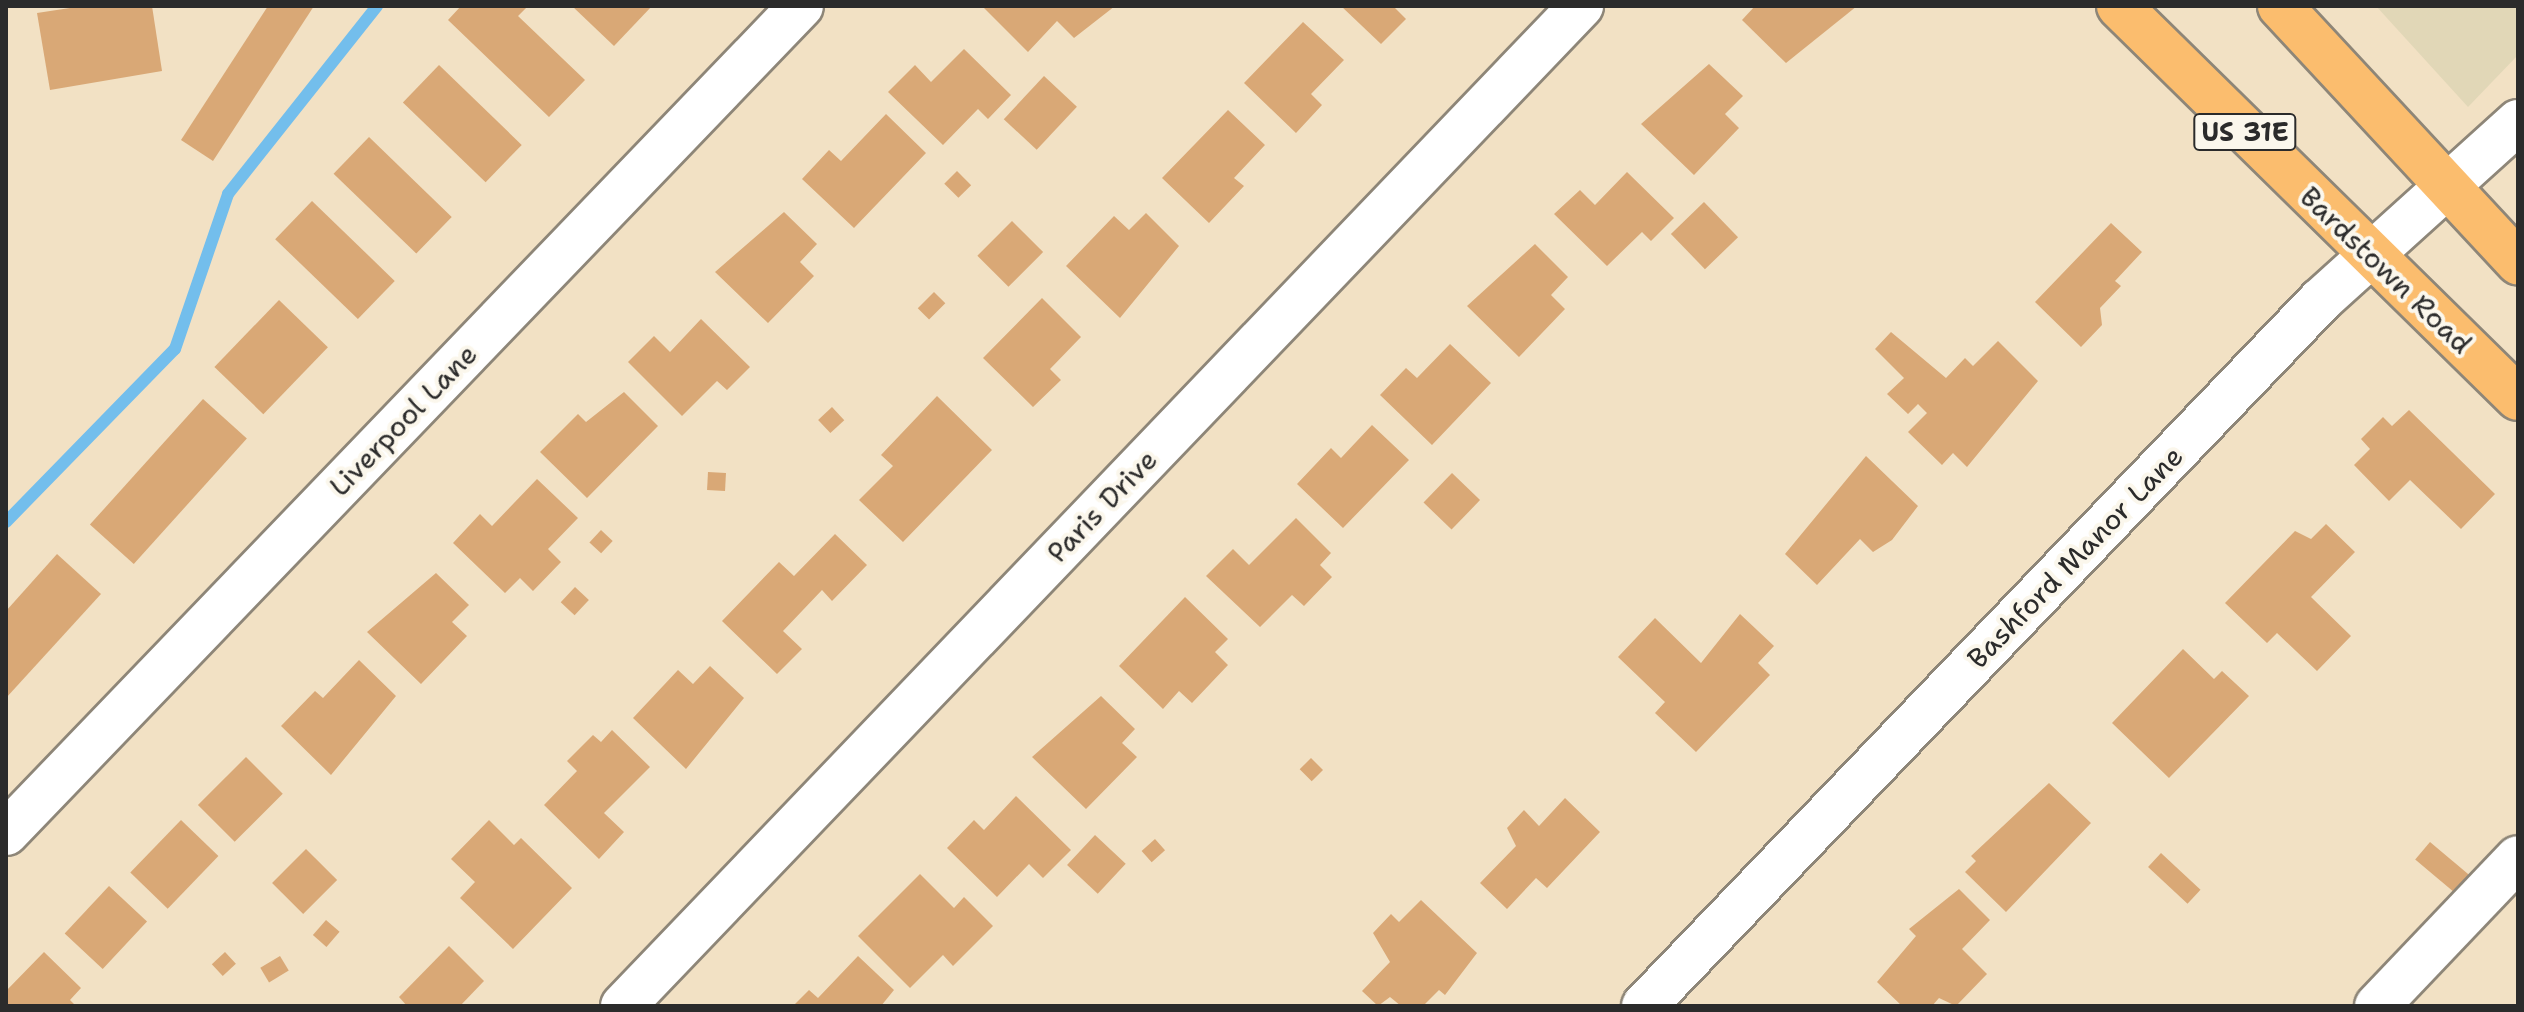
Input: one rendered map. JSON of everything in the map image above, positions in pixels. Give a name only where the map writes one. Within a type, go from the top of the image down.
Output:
[{"type":"main road","name":"Bardstown Road","points":[[2119,6],[2518,398]]},
{"type":"main road","points":[[2280,6],[2448,192],[2518,262]]},
{"type":"street","name":"Paris Drive","points":[[623,1006],[1581,6]]},
{"type":"street","name":"Liverpool Lane","points":[[6,833],[796,8]]},
{"type":"street","name":"Bashford Manor Lane","points":[[1644,1006],[2320,301],[2448,192],[2518,122]]},
{"type":"street","points":[[2377,1006],[2518,858]]},
{"type":"shaded area","points":[[2376,6],[2518,6],[2518,55],[2468,107]]},
{"type":"building","points":[[83,6],[152,6],[162,71],[50,90],[37,13]]},
{"type":"building","points":[[268,6],[314,6],[213,161],[181,140]]},
{"type":"building","points":[[461,6],[528,6],[518,16],[585,80],[549,117],[448,20]]},
{"type":"building","points":[[572,6],[652,6],[614,46]]},
{"type":"building","points":[[982,6],[1115,6],[1074,38],[1057,21],[1028,52]]},
{"type":"building","points":[[1341,6],[1393,6],[1406,19],[1381,44]]},
{"type":"building","points":[[1755,6],[1857,6],[1786,63],[1742,20]]},
{"type":"building","points":[[1303,22],[1344,60],[1311,94],[1322,105],[1296,133],[1244,83]]},
{"type":"building","points":[[964,49],[1011,95],[988,119],[978,109],[943,145],[888,92],[915,65],[931,82]]},
{"type":"building","points":[[1709,64],[1743,96],[1725,114],[1739,128],[1694,175],[1641,124]]},
{"type":"building","points":[[439,65],[522,145],[486,182],[403,102]]},
{"type":"building","points":[[1044,76],[1077,107],[1037,150],[1004,119]]},
{"type":"building","points":[[1228,110],[1265,145],[1234,178],[1244,186],[1209,223],[1162,178]]},
{"type":"building","points":[[886,114],[926,153],[854,228],[802,179],[829,150],[841,161]]},
{"type":"building","points":[[369,137],[452,217],[416,254],[334,174]]},
{"type":"building","points":[[957,171],[971,185],[958,198],[944,184]]},
{"type":"building","points":[[1627,172],[1674,218],[1651,241],[1642,232],[1607,266],[1554,214],[1580,190],[1595,205]]},
{"type":"building","points":[[312,201],[395,281],[358,319],[275,239]]},
{"type":"building","points":[[1704,202],[1738,237],[1705,269],[1671,234]]},
{"type":"building","points":[[784,212],[817,244],[800,262],[814,276],[768,323],[715,272]]},
{"type":"building","points":[[1146,213],[1179,246],[1120,318],[1066,266],[1114,216],[1129,230]]},
{"type":"building","points":[[1012,221],[1043,252],[1008,287],[977,256]]},
{"type":"building","points":[[2111,223],[2142,252],[2115,281],[2121,286],[2100,308],[2102,325],[2081,347],[2035,302]]},
{"type":"building","points":[[1535,244],[1568,277],[1551,295],[1565,309],[1519,357],[1467,306]]},
{"type":"building","points":[[934,292],[945,303],[929,320],[918,308]]},
{"type":"building","points":[[1042,298],[1081,337],[1050,369],[1061,380],[1033,407],[983,358]]},
{"type":"building","points":[[279,300],[328,347],[263,414],[214,367]]},
{"type":"building","points":[[701,319],[750,367],[727,390],[717,381],[682,416],[628,362],[654,336],[670,352]]},
{"type":"building","points":[[1891,332],[1946,378],[1965,358],[1973,366],[1998,341],[2038,381],[1967,467],[1953,453],[1942,465],[1908,432],[1927,413],[1918,404],[1908,414],[1887,394],[1904,378],[1875,349]]},
{"type":"building","points":[[1450,344],[1491,383],[1432,445],[1380,395],[1406,368],[1417,378]]},
{"type":"building","points":[[624,392],[658,426],[587,498],[540,452],[578,414],[586,422]]},
{"type":"building","points":[[937,396],[992,450],[903,542],[859,500],[893,466],[881,455]]},
{"type":"building","points":[[203,399],[247,438],[134,564],[90,525]]},
{"type":"building","points":[[832,407],[844,420],[830,433],[818,420]]},
{"type":"building","points":[[2409,410],[2495,494],[2461,529],[2410,480],[2389,501],[2354,465],[2370,449],[2361,439],[2383,417],[2392,426]]},
{"type":"building","points":[[1372,425],[1409,460],[1343,528],[1297,484],[1331,448],[1341,458]]},
{"type":"building","points":[[1866,456],[1918,506],[1892,540],[1873,552],[1860,539],[1817,585],[1785,554]]},
{"type":"building","points":[[708,472],[726,473],[725,491],[707,490]]},
{"type":"building","points":[[1452,473],[1480,500],[1452,530],[1424,502]]},
{"type":"building","points":[[537,479],[578,518],[548,549],[561,562],[533,591],[520,578],[505,593],[453,543],[480,514],[492,526]]},
{"type":"building","points":[[1296,518],[1331,553],[1320,565],[1332,577],[1304,606],[1292,595],[1260,627],[1206,576],[1233,549],[1249,565]]},
{"type":"building","points":[[2326,524],[2355,552],[2311,597],[2351,636],[2317,671],[2277,633],[2267,643],[2225,603],[2295,531],[2311,539]]},
{"type":"building","points":[[601,530],[613,541],[601,553],[589,542]]},
{"type":"building","points":[[835,534],[867,565],[832,601],[822,590],[783,631],[802,649],[777,674],[722,621],[779,562],[794,576]]},
{"type":"building","points":[[57,554],[101,594],[6,698],[6,611]]},
{"type":"building","points":[[436,573],[469,605],[452,622],[467,636],[421,684],[367,632]]},
{"type":"building","points":[[575,587],[589,600],[575,615],[561,602]]},
{"type":"building","points":[[1185,597],[1228,639],[1215,652],[1228,665],[1192,703],[1179,691],[1163,709],[1119,666]]},
{"type":"building","points":[[1740,614],[1774,646],[1758,663],[1770,675],[1696,752],[1655,713],[1665,702],[1618,657],[1655,618],[1701,663]]},
{"type":"building","points":[[2183,649],[2214,679],[2222,671],[2249,696],[2169,778],[2112,723]]},
{"type":"building","points":[[359,660],[396,696],[331,775],[281,726],[315,691],[323,698]]},
{"type":"building","points":[[710,666],[744,698],[686,769],[633,718],[678,670],[693,684]]},
{"type":"building","points":[[1101,696],[1135,729],[1122,743],[1137,757],[1086,809],[1032,757]]},
{"type":"building","points":[[612,730],[650,767],[604,813],[624,832],[599,859],[544,805],[577,771],[567,761],[593,735],[601,742]]},
{"type":"building","points":[[246,757],[283,794],[235,842],[198,805]]},
{"type":"building","points":[[1311,758],[1323,770],[1312,781],[1300,769]]},
{"type":"building","points":[[2049,783],[2091,823],[2006,912],[1965,872],[1976,861],[1971,856]]},
{"type":"building","points":[[1016,796],[1071,850],[1043,878],[1029,864],[997,897],[947,848],[974,820],[984,830]]},
{"type":"building","points":[[1565,798],[1600,832],[1547,888],[1536,878],[1507,909],[1480,883],[1516,846],[1507,828],[1524,810],[1539,826]]},
{"type":"building","points":[[181,820],[218,856],[168,909],[130,873]]},
{"type":"building","points":[[489,820],[514,845],[521,838],[572,888],[513,949],[460,898],[475,882],[451,859]]},
{"type":"building","points":[[1095,835],[1126,864],[1098,894],[1067,865]]},
{"type":"building","points":[[1155,839],[1165,850],[1152,862],[1142,851]]},
{"type":"building","points":[[2430,842],[2475,880],[2460,898],[2415,860]]},
{"type":"building","points":[[306,849],[337,880],[303,914],[272,883]]},
{"type":"building","points":[[2161,853],[2200,890],[2188,904],[2148,867]]},
{"type":"building","points":[[920,874],[954,908],[964,897],[993,926],[953,966],[943,955],[910,988],[858,936]]},
{"type":"building","points":[[109,886],[147,921],[103,969],[65,934]]},
{"type":"building","points":[[1959,889],[1990,920],[1962,949],[1987,974],[1956,1006],[1939,998],[1932,1006],[1902,1006],[1877,982],[1916,936],[1909,929]]},
{"type":"building","points":[[1421,900],[1477,953],[1445,995],[1439,990],[1423,1006],[1401,1006],[1390,997],[1378,1006],[1362,991],[1390,962],[1373,933],[1391,914],[1399,922]]},
{"type":"building","points":[[326,920],[340,932],[326,947],[313,935]]},
{"type":"building","points":[[449,946],[484,981],[460,1006],[407,1006],[399,997]]},
{"type":"building","points":[[44,952],[81,988],[70,1000],[76,1006],[6,1006],[6,991]]},
{"type":"building","points":[[225,952],[236,964],[223,976],[212,964]]},
{"type":"building","points":[[280,956],[289,971],[269,982],[260,968]]},
{"type":"building","points":[[858,956],[894,990],[881,1006],[793,1006],[809,990],[818,998]]},
{"type":"waterway","points":[[6,522],[175,349],[228,194],[377,6]]}]
